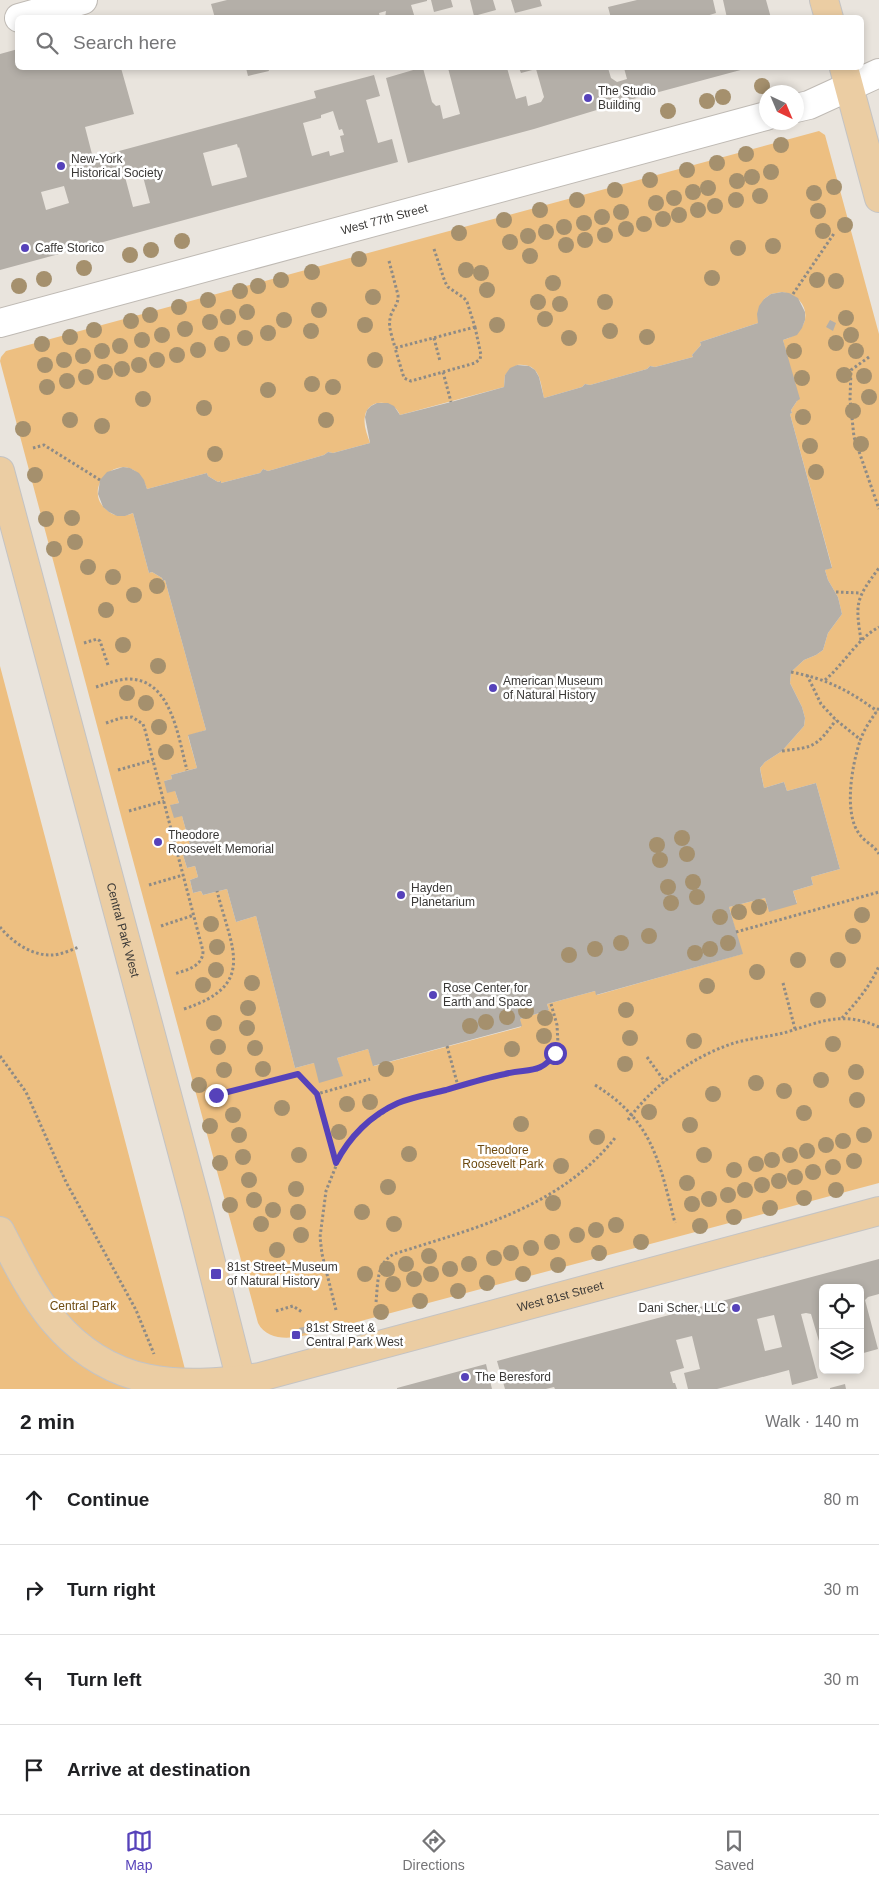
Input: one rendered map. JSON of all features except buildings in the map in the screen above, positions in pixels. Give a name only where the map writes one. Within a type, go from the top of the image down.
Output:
[{"type":"main road","points":[[824,0],[828,15]]},
{"type":"main road","points":[[847,77],[879,198]]},
{"type":"main road","name":"Central Park West","points":[[0,471],[197,1207],[242,1385]]},
{"type":"main road","name":"West 81st Street","points":[[0,1231],[26,1281],[52,1319],[76,1344],[100,1361],[137,1379],[171,1387],[214,1387],[242,1385],[879,1211]]},
{"type":"street","points":[[29,15],[83,0]]},
{"type":"street","points":[[0,23],[15,19]]},
{"type":"street","points":[[804,106],[809,105],[847,77],[879,73]]},
{"type":"street","name":"West 77th Street","points":[[0,322],[759,118]]},
{"type":"path","points":[[792,294],[835,232]]},
{"type":"path","points":[[389,261],[398,295],[398,301],[392,312],[390,322],[403,376],[408,381],[475,363],[480,360],[481,355],[468,302],[448,288],[434,249]]},
{"type":"path","points":[[395,348],[474,327]]},
{"type":"path","points":[[434,338],[440,361]]},
{"type":"path","points":[[869,357],[850,370],[851,412],[854,438],[879,509]]},
{"type":"path","points":[[443,372],[451,402]]},
{"type":"path","points":[[32,448],[44,445],[100,480]]},
{"type":"path","points":[[861,640],[857,614],[861,593],[879,568]]},
{"type":"path","points":[[836,592],[861,593]]},
{"type":"path","points":[[825,680],[838,669],[861,640],[879,627]]},
{"type":"path","points":[[84,643],[97,639],[100,641],[108,665]]},
{"type":"path","points":[[791,672],[825,680],[856,695],[878,710],[861,740],[854,764],[850,805],[854,823],[860,835],[879,854]]},
{"type":"path","points":[[808,675],[821,704],[836,720],[861,740]]},
{"type":"path","points":[[96,687],[127,679],[148,684],[163,696],[170,709],[187,770]]},
{"type":"path","points":[[106,723],[132,717],[143,724],[145,730],[194,915],[203,957],[196,966],[174,974]]},
{"type":"path","points":[[782,751],[809,748],[823,738],[836,720]]},
{"type":"path","points":[[118,770],[153,760]]},
{"type":"path","points":[[129,811],[164,801]]},
{"type":"path","points":[[174,838],[187,834]]},
{"type":"path","points":[[149,885],[183,875]]},
{"type":"path","points":[[184,1009],[211,998],[230,980],[233,970],[233,955],[217,892]]},
{"type":"path","points":[[736,932],[879,892]]},
{"type":"path","points":[[161,926],[194,915]]},
{"type":"path","points":[[0,928],[18,944],[33,952],[53,955],[79,947]]},
{"type":"path","points":[[841,1019],[873,980],[879,966]]},
{"type":"path","points":[[783,983],[795,1029]]},
{"type":"path","points":[[336,1310],[322,1254],[320,1237],[326,1191],[342,1151],[362,1127],[386,1110],[411,1099],[516,1071],[539,1071],[551,1059],[558,1044],[557,1025],[551,1004]]},
{"type":"path","points":[[628,1120],[645,1098],[665,1082],[712,1052],[733,1044],[813,1023],[841,1019],[865,1021],[879,1027]]},
{"type":"path","points":[[447,1046],[458,1086]]},
{"type":"path","points":[[0,1056],[26,1092],[66,1182],[136,1310],[154,1354]]},
{"type":"path","points":[[647,1057],[665,1082]]},
{"type":"path","points":[[208,1098],[298,1074],[317,1094],[336,1163]]},
{"type":"path","points":[[317,1094],[370,1078]]},
{"type":"path","points":[[595,1085],[614,1098],[646,1133],[658,1156],[675,1223]]},
{"type":"path","points":[[376,1302],[379,1273],[386,1258],[522,1210],[555,1191],[582,1171],[615,1138]]},
{"type":"path","points":[[276,1311],[293,1306],[302,1312]]},
{"type":"green space","name":"Theodore Roosevelt Park","points":[[819,131],[825,135],[879,334],[879,1183],[312,1334],[282,1338],[268,1334],[262,1329],[258,1323],[0,361],[6,351]],"holes":[[[782,292],[792,295],[804,307],[805,315],[804,323],[800,330],[793,336],[783,340],[797,401],[790,414],[832,567],[825,570],[828,580],[838,597],[842,614],[828,633],[823,650],[804,660],[791,672],[790,683],[802,707],[805,718],[804,726],[782,751],[765,762],[760,768],[764,788],[784,782],[787,791],[816,783],[840,869],[811,877],[813,885],[793,891],[797,903],[769,911],[765,898],[729,907],[742,954],[597,995],[595,991],[547,1004],[549,1010],[520,1019],[521,1027],[374,1066],[368,1049],[337,1058],[342,1076],[314,1063],[295,1068],[256,916],[236,922],[227,889],[203,895],[201,891],[193,893],[190,880],[198,877],[195,866],[187,868],[183,855],[192,852],[182,816],[171,805],[179,803],[175,791],[164,781],[172,779],[171,775],[197,768],[188,736],[206,730],[165,580],[163,581],[162,578],[152,572],[149,573],[133,513],[123,516],[114,514],[108,511],[100,501],[98,490],[102,480],[109,472],[119,468],[130,468],[139,475],[147,489],[207,473],[208,476],[221,483],[260,473],[263,469],[268,471],[324,455],[328,452],[333,453],[370,443],[366,430],[365,416],[371,406],[381,403],[387,404],[397,410],[400,415],[504,387],[505,375],[517,365],[525,365],[535,370],[540,379],[544,398],[582,387],[585,384],[590,385],[647,369],[650,366],[655,367],[693,357],[692,355],[701,345],[700,342],[758,323],[764,299],[771,294]]]},
{"type":"green space","name":"Central Park","points":[[0,666],[178,1342],[190,1389],[0,1389]]},
{"type":"place","name":"The Studio Building","points":[[588,98]]},
{"type":"place","name":"New-York Historical Society","points":[[61,166]]},
{"type":"place","name":"Caffe Storico","points":[[25,248]]},
{"type":"place","name":"American Museum of Natural History","points":[[493,688]]},
{"type":"place","name":"Theodore Roosevelt Memorial","points":[[158,842]]},
{"type":"place","name":"Hayden Planetarium","points":[[401,895]]},
{"type":"place","name":"Rose Center for Earth and Space","points":[[433,995]]},
{"type":"place","name":"81st Street–Museum of Natural History","points":[[216,1274]]},
{"type":"place","name":"Dani Scher, LLC","points":[[736,1308]]},
{"type":"place","name":"81st Street & Central Park West","points":[[296,1335]]},
{"type":"place","name":"The Beresford","points":[[465,1377]]},
{"type":"route","points":[[216,1095],[298,1074],[317,1094],[336,1163],[342,1151],[362,1127],[398,1103],[516,1071],[537,1070],[551,1059],[555,1053]]}]
